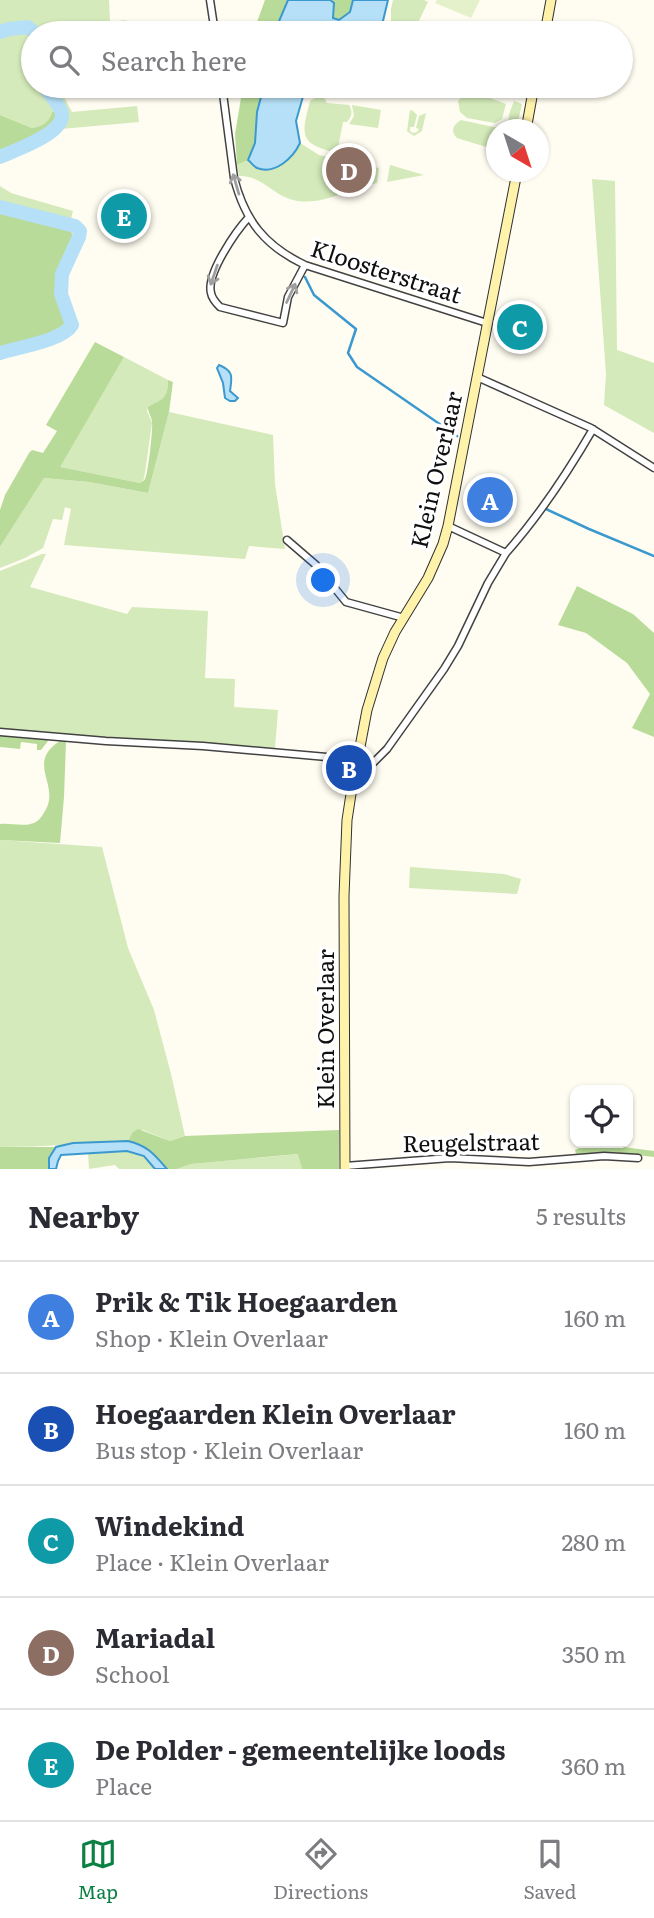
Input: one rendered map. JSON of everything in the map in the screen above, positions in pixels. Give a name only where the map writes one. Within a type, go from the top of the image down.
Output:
[{"type":"main road","points":[[547,21],[551,0]]},
{"type":"main road","points":[[528,119],[532,98]]},
{"type":"main road","name":"Klein Overlaar","points":[[345,1167],[345,858],[347,820],[356,763],[383,658],[395,632],[428,578],[448,526],[515,182]]},
{"type":"street","points":[[210,0],[213,21]]},
{"type":"street","name":"Kloosterstraat","points":[[223,98],[233,178],[249,217],[270,244],[284,255],[305,265],[487,323]]},
{"type":"street","points":[[249,217],[242,224],[213,273],[210,292],[220,307],[283,323],[288,297],[305,265]]},
{"type":"street","points":[[477,377],[593,429],[654,468]]},
{"type":"street","points":[[0,732],[203,746],[349,759],[367,764],[378,760],[429,691],[458,646],[488,583],[506,553],[565,475],[593,429]]},
{"type":"street","points":[[448,526],[506,553]]},
{"type":"street","points":[[287,540],[316,565],[346,602],[404,618]]},
{"type":"street","name":"Reugelstraat","points":[[345,1167],[450,1158],[529,1162],[604,1156],[638,1157]]},
{"type":"green space","points":[[0,0],[109,0],[110,21],[21,21],[21,24],[0,28]]},
{"type":"green space","points":[[265,0],[288,0],[279,21],[257,21]]},
{"type":"green space","points":[[330,0],[353,0],[350,12],[339,20],[333,18],[334,4]]},
{"type":"green space","points":[[393,0],[428,2],[419,21],[391,21]]},
{"type":"green space","points":[[437,0],[480,0],[471,18],[435,3]]},
{"type":"green space","points":[[21,30],[21,98],[48,98],[57,112],[52,112],[45,123],[32,128],[0,115],[0,36]]},
{"type":"green space","points":[[56,98],[64,98],[72,112],[137,106],[139,122],[61,129],[66,112]]},
{"type":"green space","points":[[241,98],[262,98],[255,144],[248,160],[237,165],[235,134]]},
{"type":"green space","points":[[324,98],[327,103],[349,105],[351,114],[347,122],[343,122],[337,153],[315,146],[306,137],[305,123],[310,101]]},
{"type":"green space","points":[[460,98],[490,98],[506,104],[502,119],[486,119],[486,121],[467,118],[460,112],[458,101]]},
{"type":"green space","points":[[514,101],[522,104],[519,119],[509,119]]},
{"type":"green space","points":[[352,105],[381,110],[378,128],[349,124],[354,116]]},
{"type":"green space","points":[[410,110],[417,115],[414,127],[410,127],[413,133],[419,129],[416,128],[419,116],[426,113],[422,131],[414,136],[407,131]]},
{"type":"green space","points":[[52,112],[57,112],[51,127],[26,142],[0,152],[0,115],[32,128],[45,123]]},
{"type":"green space","points":[[461,120],[486,125],[486,147],[457,138],[453,128]]},
{"type":"green space","points":[[300,143],[319,155],[379,168],[377,183],[325,199],[304,201],[293,200],[254,179],[239,176],[237,165],[248,160],[257,168],[296,151]]},
{"type":"green space","points":[[390,165],[424,175],[387,182]]},
{"type":"green space","points":[[592,179],[615,181],[617,350],[654,363],[654,433],[604,405],[606,374]]},
{"type":"green space","points":[[0,186],[11,193],[73,211],[71,219],[0,201]]},
{"type":"green space","points":[[0,210],[70,228],[73,237],[56,275],[66,327],[0,347]]},
{"type":"green space","points":[[95,342],[124,357],[60,467],[140,483],[144,480],[152,434],[148,407],[164,397],[168,380],[173,382],[169,412],[148,493],[89,482],[44,478],[0,547],[0,510],[5,495],[29,453],[32,450],[43,453],[57,431],[46,425]]},
{"type":"green space","points":[[124,357],[168,380],[164,397],[147,411],[152,423],[144,479],[140,483],[59,467]]},
{"type":"green space","points":[[169,412],[273,435],[275,484],[285,549],[249,546],[245,559],[64,545],[71,509],[65,507],[62,520],[53,519],[43,548],[0,568],[0,547],[44,478],[89,482],[148,493]]},
{"type":"green space","points":[[46,554],[30,587],[127,614],[132,607],[208,611],[205,678],[235,679],[234,707],[278,710],[275,748],[0,729],[0,571]]},
{"type":"green space","points":[[577,586],[633,614],[654,633],[654,737],[632,728],[650,694],[627,663],[586,633],[558,625]]},
{"type":"green space","points":[[0,734],[48,741],[41,750],[37,750],[37,744],[21,742],[20,749],[0,747]]},
{"type":"green space","points":[[60,741],[66,742],[60,843],[0,840],[0,824],[30,824],[44,813],[49,801],[45,758],[50,749]]},
{"type":"green space","points":[[0,840],[102,847],[128,948],[154,1010],[185,1136],[170,1141],[143,1130],[132,1133],[125,1143],[0,1147]]},
{"type":"green space","points":[[410,867],[504,874],[521,879],[517,894],[409,888]]},
{"type":"green space","points":[[138,1129],[170,1141],[185,1136],[339,1130],[339,1169],[302,1169],[298,1154],[191,1164],[167,1169],[150,1151],[128,1141]]},
{"type":"green space","points":[[0,1147],[56,1147],[49,1158],[49,1169],[0,1169]]},
{"type":"green space","points":[[631,1148],[654,1151],[654,1157],[611,1152],[576,1154],[575,1150]]},
{"type":"green space","points":[[126,1151],[144,1156],[155,1169],[119,1169],[115,1165],[89,1169],[88,1153]]},
{"type":"green space","points":[[299,1154],[302,1169],[177,1169],[191,1164]]},
{"type":"water","points":[[288,0],[330,0],[334,3],[333,18],[339,20],[350,12],[353,0],[388,0],[383,21],[279,21]]},
{"type":"water","points":[[261,98],[303,98],[296,121],[300,143],[293,154],[277,167],[264,170],[248,160],[255,143]]},
{"type":"water","points":[[219,365],[231,375],[230,391],[238,398],[235,401],[225,398],[217,368]]},
{"type":"water","points":[[128,1141],[150,1151],[167,1169],[155,1169],[144,1156],[127,1151],[61,1155],[56,1169],[49,1169],[49,1158],[56,1147],[73,1143]]},
{"type":"waterway","points":[[0,32],[21,28]]},
{"type":"waterway","points":[[0,157],[47,135],[55,128],[61,121],[62,114],[53,98]]},
{"type":"waterway","points":[[0,207],[75,226],[80,231],[62,274],[61,294],[72,325],[67,331],[50,339],[0,353]]},
{"type":"waterway","name":"Klein Overlaar","points":[[305,277],[314,295],[356,329],[348,353],[357,367],[457,436]]},
{"type":"waterway","name":"Klein Overlaar","points":[[546,509],[654,556]]},
{"type":"place","name":"Mariadal","points":[[349,170]]},
{"type":"place","name":"De Polder - gemeentelijke loods","points":[[124,216]]},
{"type":"place","name":"Windekind","points":[[520,327]]},
{"type":"place","name":"Prik & Tik Hoegaarden","points":[[490,500]]},
{"type":"place","name":"Hoegaarden Klein Overlaar","points":[[349,768]]}]
